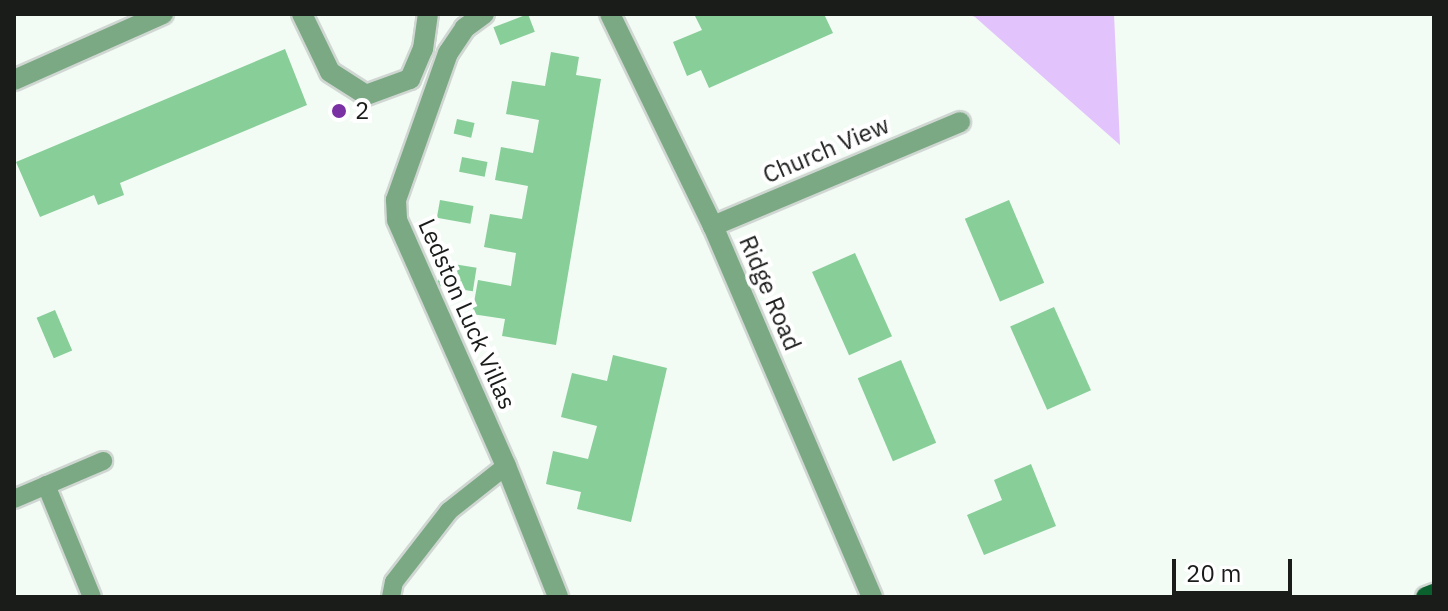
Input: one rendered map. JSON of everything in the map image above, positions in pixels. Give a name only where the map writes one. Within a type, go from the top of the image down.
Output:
[{"type":"main road","points":[[1426,597],[1434,594]]},
{"type":"street","points":[[14,80],[163,14]]},
{"type":"street","points":[[302,14],[330,72],[366,95],[410,79],[423,49],[428,14]]},
{"type":"street","name":"Ledston Luck Villas","points":[[484,14],[465,28],[448,53],[396,200],[397,220],[506,466],[558,597]]},
{"type":"street","name":"Ridge Road","points":[[610,14],[713,226],[872,597]]},
{"type":"street","name":"Church View","points":[[713,226],[960,122]]},
{"type":"lane","points":[[14,499],[103,461]]},
{"type":"lane","points":[[391,597],[394,582],[449,511],[506,466]]},
{"type":"lane","points":[[46,485],[92,597]]},
{"type":"shaded area","points":[[967,14],[1114,14],[1120,145],[975,17]]},
{"type":"building","points":[[528,14],[535,32],[500,45],[493,27]]},
{"type":"building","points":[[694,14],[824,14],[833,33],[709,88],[701,70],[687,76],[673,42],[702,30]]},
{"type":"building","points":[[285,49],[307,105],[120,183],[124,195],[98,205],[94,195],[40,217],[16,162]]},
{"type":"building","points":[[551,52],[579,57],[576,75],[601,79],[556,345],[502,336],[505,319],[472,314],[478,280],[511,286],[516,253],[484,247],[490,214],[522,219],[528,186],[495,180],[501,147],[533,153],[539,120],[506,114],[512,81],[545,86]]},
{"type":"building","points":[[457,119],[475,123],[471,138],[454,134]]},
{"type":"building","points":[[462,157],[488,162],[485,177],[459,172]]},
{"type":"building","points":[[440,200],[473,206],[470,224],[437,218]]},
{"type":"building","points":[[1009,200],[1044,283],[1000,302],[965,219]]},
{"type":"building","points":[[855,253],[892,336],[849,355],[812,272]]},
{"type":"building","points":[[441,262],[477,268],[473,291],[437,286]]},
{"type":"building","points":[[1054,307],[1091,390],[1047,410],[1010,327]]},
{"type":"building","points":[[55,310],[72,351],[54,358],[37,318]]},
{"type":"building","points":[[613,355],[667,368],[631,522],[577,509],[581,492],[546,484],[553,451],[588,459],[597,426],[561,417],[572,373],[607,381]]},
{"type":"building","points":[[901,360],[936,443],[893,461],[858,378]]},
{"type":"building","points":[[1031,464],[1056,526],[984,555],[967,515],[1002,500],[994,480]]},
{"type":"place","name":"2","points":[[339,111]]}]
